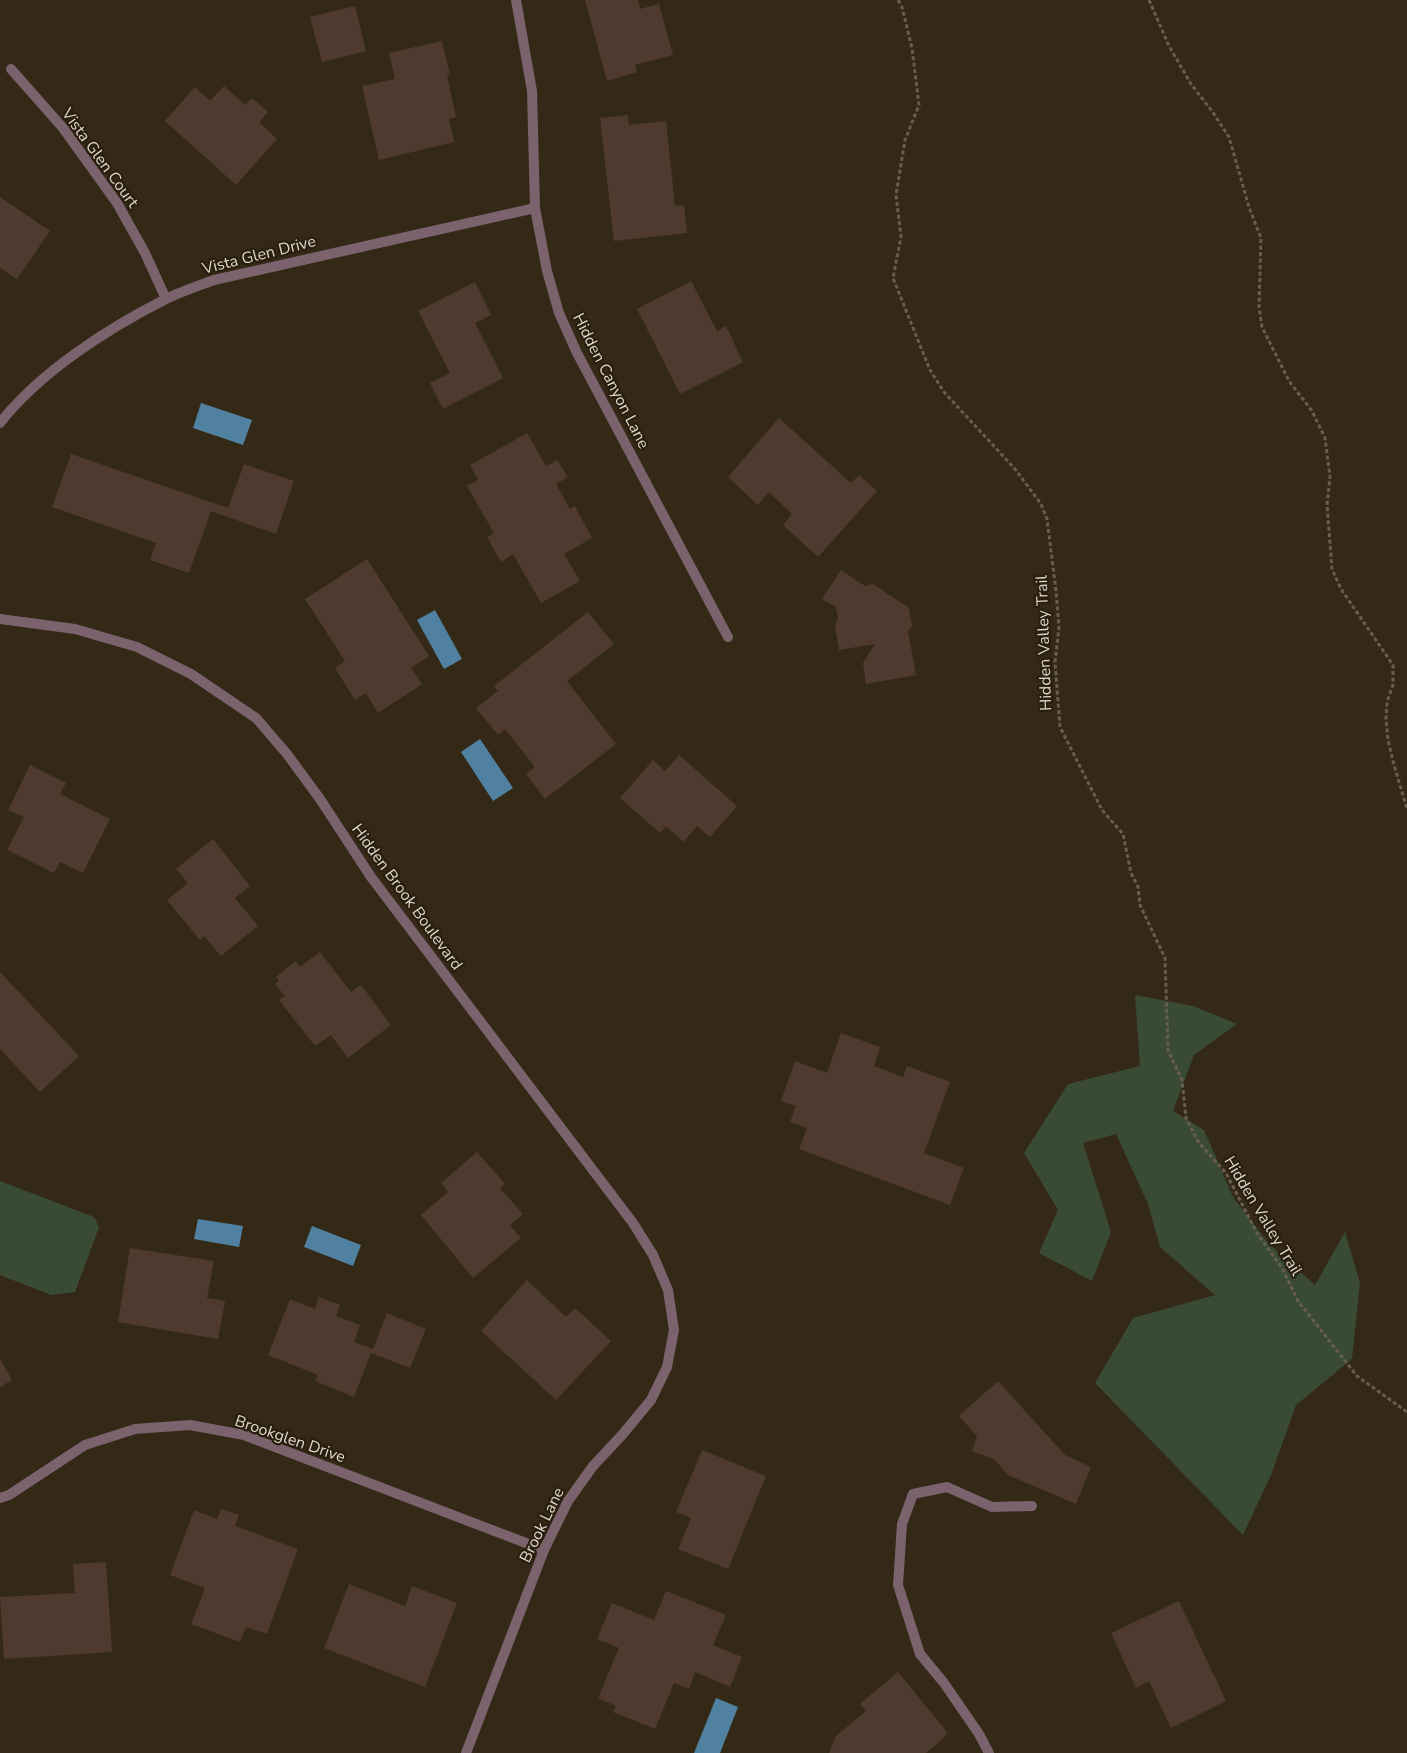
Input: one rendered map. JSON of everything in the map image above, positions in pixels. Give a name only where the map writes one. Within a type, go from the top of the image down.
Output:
[{"type":"street","name":"Hidden Canyon Lane","points":[[516,0],[532,91],[535,208],[547,271],[559,313],[577,353],[728,637]]},
{"type":"street","name":"Vista Glen Court","points":[[11,69],[63,128],[117,203],[145,253],[166,299]]},
{"type":"street","name":"Vista Glen Drive","points":[[0,423],[56,367],[111,330],[166,299],[214,280],[535,208]]},
{"type":"street","name":"Hidden Brook Boulevard","points":[[0,619],[75,629],[137,647],[192,674],[256,718],[288,754],[371,877],[633,1223],[653,1255],[668,1290],[674,1330]]},
{"type":"street","name":"Brook Lane","points":[[466,1753],[544,1550],[568,1501],[592,1466],[622,1435],[651,1400],[667,1367],[674,1330]]},
{"type":"street","name":"Brookglen Drive","points":[[0,1498],[9,1495],[85,1445],[135,1429],[190,1425],[244,1435],[544,1550]]},
{"type":"street","points":[[988,1753],[980,1734],[944,1682],[920,1654],[898,1586],[902,1524],[913,1494],[947,1487],[992,1507],[1032,1506]]},
{"type":"path","name":"Hidden Valley Trail","points":[[898,0],[902,7],[912,48],[919,105],[905,140],[896,195],[901,237],[893,278],[930,370],[944,392],[1014,468],[1041,504],[1047,519],[1059,627],[1055,662],[1060,727],[1102,810],[1123,834],[1131,873],[1138,887],[1140,906],[1165,958],[1168,1050],[1182,1080],[1186,1118],[1199,1143],[1226,1173],[1258,1236],[1282,1268],[1298,1301],[1357,1376],[1407,1412]]},
{"type":"path","points":[[1149,0],[1169,46],[1191,84],[1229,137],[1249,207],[1261,238],[1259,307],[1262,327],[1289,381],[1312,410],[1324,438],[1330,477],[1327,505],[1332,569],[1342,589],[1393,664],[1393,685],[1387,702],[1388,740],[1407,809]]},
{"type":"green space","points":[[1135,995],[1193,1006],[1237,1024],[1194,1055],[1173,1111],[1204,1130],[1233,1197],[1269,1244],[1315,1285],[1345,1232],[1360,1283],[1352,1359],[1296,1405],[1271,1475],[1243,1535],[1095,1383],[1133,1318],[1215,1295],[1160,1247],[1148,1204],[1116,1134],[1083,1143],[1111,1232],[1092,1281],[1039,1253],[1058,1210],[1024,1153],[1068,1084],[1140,1066]]},
{"type":"green space","points":[[0,1181],[94,1217],[99,1227],[75,1292],[51,1295],[0,1275]]},
{"type":"water","points":[[201,403],[252,420],[243,445],[193,428]]},
{"type":"water","points":[[435,610],[462,659],[444,669],[417,620]]},
{"type":"water","points":[[480,739],[513,788],[493,801],[461,752]]},
{"type":"water","points":[[198,1219],[243,1226],[239,1247],[194,1239]]},
{"type":"water","points":[[312,1226],[361,1245],[353,1266],[304,1247]]},
{"type":"water","points":[[716,1698],[738,1707],[720,1753],[694,1753]]},
{"type":"building","points":[[585,0],[638,0],[640,9],[659,4],[673,55],[635,65],[637,72],[607,81]]},
{"type":"building","points":[[355,6],[366,51],[322,62],[310,17]]},
{"type":"building","points":[[442,41],[450,75],[447,76],[456,117],[449,119],[454,142],[379,160],[362,86],[395,79],[389,53]]},
{"type":"building","points":[[224,86],[245,105],[252,98],[268,112],[259,122],[277,139],[236,185],[165,121],[195,87],[210,101]]},
{"type":"building","points":[[628,115],[629,125],[666,121],[675,206],[684,205],[687,233],[614,241],[600,118]]},
{"type":"building","points":[[0,197],[50,231],[17,279],[0,268]]},
{"type":"building","points":[[691,281],[717,331],[726,326],[743,362],[680,394],[637,309]]},
{"type":"building","points":[[475,282],[491,315],[475,323],[503,378],[443,409],[430,383],[450,373],[418,311]]},
{"type":"building","points":[[779,418],[851,483],[859,475],[877,491],[818,557],[783,525],[792,514],[769,492],[758,505],[728,477]]},
{"type":"building","points":[[527,433],[546,466],[557,460],[568,477],[556,484],[570,509],[575,506],[592,538],[564,554],[580,581],[541,603],[513,554],[501,562],[487,537],[494,533],[467,486],[478,480],[470,465]]},
{"type":"building","points":[[71,454],[228,508],[244,464],[294,481],[276,534],[211,511],[189,573],[150,560],[156,543],[52,507]]},
{"type":"building","points":[[367,559],[429,656],[411,668],[422,684],[378,713],[366,693],[355,700],[335,668],[345,661],[305,599]]},
{"type":"building","points":[[841,570],[865,586],[873,584],[909,608],[912,626],[908,631],[916,675],[866,684],[863,663],[875,644],[839,650],[835,626],[838,619],[836,607],[822,599]]},
{"type":"building","points":[[588,612],[614,644],[567,681],[616,744],[545,799],[526,774],[535,767],[505,729],[498,735],[476,708],[498,691],[494,686]]},
{"type":"building","points":[[679,755],[737,806],[710,837],[697,826],[683,842],[666,826],[660,833],[620,798],[653,760],[665,771]]},
{"type":"building","points":[[30,765],[66,783],[60,794],[110,819],[83,873],[60,862],[54,873],[7,850],[24,817],[8,810]]},
{"type":"building","points":[[213,839],[250,886],[235,898],[258,926],[221,956],[204,936],[200,940],[167,900],[188,883],[176,869]]},
{"type":"building","points":[[320,952],[351,992],[361,985],[391,1025],[348,1058],[331,1035],[315,1046],[279,1000],[285,996],[275,984],[279,981],[276,977],[296,961],[300,967]]},
{"type":"building","points":[[0,972],[79,1056],[40,1092],[0,1049]]},
{"type":"building","points":[[841,1033],[880,1047],[874,1066],[903,1077],[907,1066],[950,1082],[924,1153],[964,1168],[950,1205],[799,1149],[807,1128],[790,1122],[796,1106],[781,1101],[795,1061],[827,1073]]},
{"type":"building","points":[[477,1152],[505,1184],[500,1188],[523,1214],[510,1225],[521,1238],[473,1278],[421,1215],[448,1192],[441,1183]]},
{"type":"building","points":[[130,1248],[214,1261],[207,1298],[225,1301],[218,1339],[118,1322]]},
{"type":"building","points":[[527,1280],[566,1317],[575,1308],[611,1341],[556,1400],[481,1331]]},
{"type":"building","points":[[319,1297],[340,1305],[336,1316],[360,1325],[354,1342],[373,1349],[387,1313],[426,1329],[410,1368],[371,1353],[354,1397],[315,1381],[318,1375],[268,1355],[290,1299],[315,1309]]},
{"type":"building","points":[[0,1359],[12,1380],[0,1387]]},
{"type":"building","points":[[998,1381],[1065,1455],[1091,1467],[1076,1504],[1008,1475],[995,1460],[972,1451],[977,1436],[959,1416]]},
{"type":"building","points":[[702,1450],[766,1476],[728,1569],[678,1549],[691,1518],[676,1512]]},
{"type":"building","points":[[221,1509],[239,1515],[235,1526],[298,1549],[267,1634],[246,1627],[240,1642],[191,1624],[205,1588],[170,1575],[194,1510],[217,1519]]},
{"type":"building","points":[[106,1562],[112,1652],[4,1659],[0,1597],[75,1593],[73,1564]]},
{"type":"building","points":[[349,1584],[405,1606],[412,1586],[457,1603],[425,1687],[324,1648]]},
{"type":"building","points":[[666,1591],[726,1615],[713,1645],[742,1657],[730,1687],[695,1672],[689,1689],[674,1683],[655,1729],[613,1712],[616,1706],[598,1698],[619,1648],[597,1639],[612,1603],[654,1620]]},
{"type":"building","points":[[1179,1601],[1226,1701],[1171,1728],[1149,1681],[1136,1688],[1111,1633]]},
{"type":"building","points":[[898,1672],[947,1732],[945,1737],[926,1753],[829,1753],[836,1736],[866,1711],[860,1704]]}]
